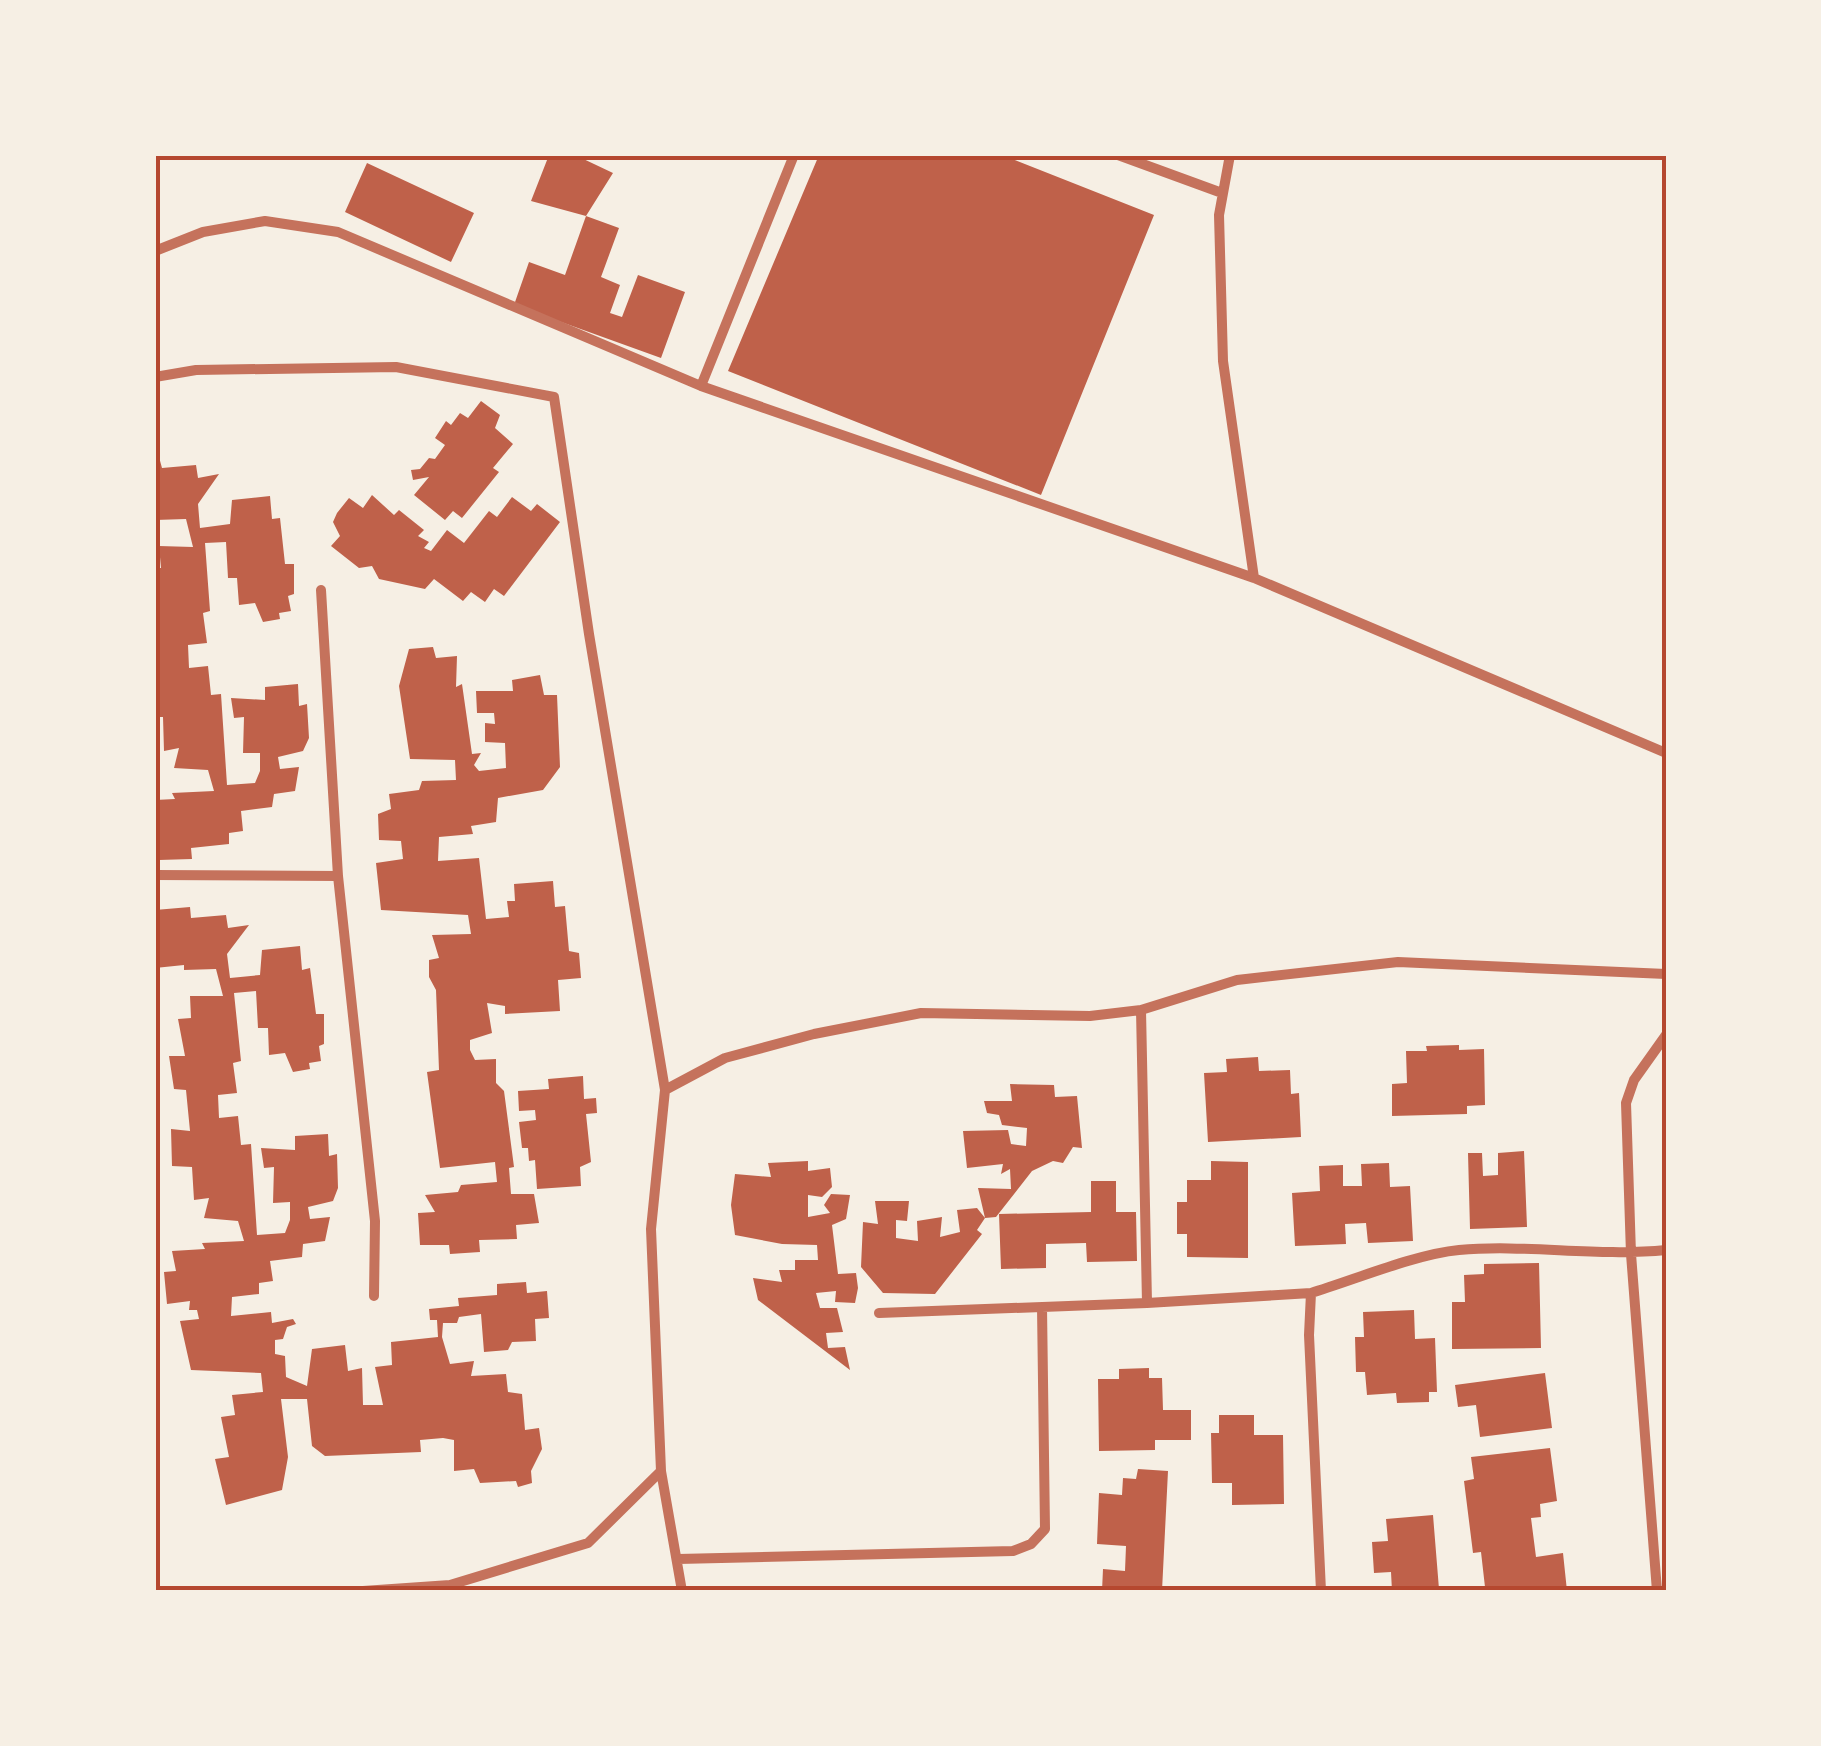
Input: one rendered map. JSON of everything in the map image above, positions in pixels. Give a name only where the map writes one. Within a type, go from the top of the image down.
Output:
[{"type":"street","points":[[701,386],[794,155]]},
{"type":"street","points":[[1118,155],[1222,193]]},
{"type":"street","points":[[1230,155],[1219,215],[1223,361],[1254,578]]},
{"type":"street","points":[[155,251],[203,232],[265,220],[338,232],[701,386],[1254,578],[1666,753]]},
{"type":"street","points":[[155,377],[196,370],[396,367],[554,397],[665,1090],[652,1229],[661,1471],[682,1591]]},
{"type":"street","points":[[321,590],[338,876],[375,1221],[374,1296]]},
{"type":"street","points":[[155,875],[338,876]]},
{"type":"street","points":[[665,1090],[725,1058],[814,1034],[921,1013],[1090,1016],[1142,1010],[1237,980],[1398,962],[1666,974]]},
{"type":"street","points":[[1142,1010],[1147,1303]]},
{"type":"street","points":[[1658,1591],[1631,1254],[1626,1103],[1634,1080],[1666,1035]]},
{"type":"street","points":[[879,1313],[1147,1303],[1311,1292],[1460,1250],[1631,1254],[1666,1250]]},
{"type":"street","points":[[1311,1292],[1308,1335],[1320,1591]]},
{"type":"street","points":[[678,1559],[1013,1551],[1031,1544],[1045,1529],[1042,1307]]},
{"type":"street","points":[[363,1591],[450,1585],[588,1543],[661,1471]]},
{"type":"building","points":[[549,155],[575,155],[613,173],[586,216],[531,201]]},
{"type":"building","points":[[819,155],[1002,155],[1154,215],[1041,495],[728,371]]},
{"type":"building","points":[[367,163],[474,213],[451,262],[345,212]]},
{"type":"building","points":[[586,216],[619,228],[601,277],[620,285],[610,313],[622,317],[638,275],[685,292],[661,358],[514,305],[529,262],[565,275]]},
{"type":"building","points":[[481,401],[500,415],[495,428],[513,444],[493,468],[499,472],[462,518],[453,511],[445,520],[414,495],[429,477],[413,480],[411,470],[420,469],[429,458],[435,459],[445,445],[435,438],[446,421],[451,425],[460,413],[468,418]]},
{"type":"building","points":[[155,457],[159,457],[162,468],[196,465],[198,478],[219,474],[198,504],[200,528],[230,524],[232,500],[270,496],[272,519],[280,518],[285,564],[294,564],[294,594],[288,596],[291,611],[279,613],[280,619],[263,622],[255,603],[239,605],[237,578],[228,578],[226,542],[205,543],[210,611],[203,613],[207,643],[188,645],[189,668],[208,666],[211,695],[221,694],[227,785],[255,783],[260,771],[260,753],[243,753],[244,717],[234,718],[231,698],[265,700],[265,687],[298,684],[299,706],[307,704],[309,738],[303,751],[278,757],[280,769],[299,767],[295,791],[274,794],[272,807],[241,811],[243,831],[229,833],[229,844],[191,848],[192,859],[159,860],[159,851],[155,852],[155,800],[175,799],[172,793],[214,791],[208,770],[174,768],[179,748],[164,751],[163,717],[155,717],[155,680],[160,681],[155,639],[155,568],[161,568],[159,546],[193,547],[186,519],[155,520]]},
{"type":"building","points":[[372,495],[394,515],[399,510],[424,530],[418,536],[429,542],[424,548],[431,551],[447,530],[464,543],[489,511],[497,517],[512,497],[531,511],[537,504],[560,522],[504,596],[494,589],[485,602],[471,592],[463,601],[434,579],[425,589],[379,579],[372,566],[359,568],[331,546],[340,536],[333,522],[349,498],[363,508]]},
{"type":"building","points":[[433,647],[436,658],[457,656],[456,687],[462,684],[472,754],[481,753],[474,765],[479,771],[506,768],[505,743],[485,742],[485,723],[495,724],[494,713],[477,713],[476,691],[513,691],[512,680],[540,675],[544,695],[557,695],[560,767],[543,790],[498,798],[496,822],[471,826],[473,834],[439,837],[438,861],[479,858],[486,919],[509,917],[507,901],[515,901],[514,884],[553,881],[555,907],[565,906],[569,951],[579,953],[581,978],[558,980],[560,1011],[505,1014],[505,1006],[487,1003],[492,1033],[470,1040],[470,1050],[475,1060],[496,1059],[496,1083],[504,1091],[514,1167],[509,1168],[511,1194],[534,1194],[539,1223],[516,1225],[517,1239],[479,1240],[480,1252],[450,1254],[449,1245],[420,1245],[418,1213],[435,1212],[425,1195],[458,1192],[461,1185],[497,1182],[495,1162],[440,1168],[427,1072],[439,1070],[436,990],[429,977],[429,960],[439,958],[432,935],[471,934],[468,915],[381,910],[376,863],[403,859],[401,841],[379,840],[378,814],[391,809],[389,794],[419,790],[422,781],[456,780],[455,760],[410,759],[399,686],[409,649]]},
{"type":"building","points":[[190,907],[191,918],[226,915],[228,928],[249,925],[227,954],[230,978],[260,975],[262,950],[300,946],[302,970],[310,968],[316,1014],[324,1014],[321,1061],[309,1063],[310,1069],[293,1072],[285,1053],[269,1055],[268,1028],[258,1028],[256,991],[234,993],[241,1061],[233,1063],[237,1093],[218,1095],[219,1118],[238,1116],[241,1145],[251,1144],[257,1235],[285,1233],[290,1220],[290,1202],[273,1203],[274,1167],[264,1168],[261,1148],[295,1150],[295,1136],[328,1134],[329,1156],[337,1154],[338,1188],[333,1201],[308,1207],[310,1219],[330,1217],[325,1241],[303,1244],[302,1257],[270,1261],[273,1281],[259,1283],[259,1294],[232,1297],[231,1316],[271,1312],[272,1323],[293,1319],[296,1324],[287,1327],[283,1339],[275,1340],[275,1354],[285,1356],[286,1377],[307,1386],[312,1349],[345,1345],[348,1371],[362,1368],[363,1405],[383,1405],[375,1367],[392,1365],[391,1342],[438,1337],[437,1320],[430,1320],[429,1309],[459,1306],[458,1298],[497,1295],[497,1284],[526,1282],[527,1293],[547,1291],[549,1318],[535,1319],[536,1341],[512,1342],[508,1350],[484,1352],[481,1314],[459,1317],[457,1323],[443,1323],[442,1337],[450,1364],[474,1361],[471,1376],[506,1374],[508,1392],[522,1394],[525,1430],[539,1428],[542,1449],[531,1471],[532,1483],[518,1487],[516,1481],[480,1483],[474,1469],[454,1471],[454,1440],[443,1438],[420,1440],[421,1452],[325,1456],[312,1446],[307,1399],[281,1399],[288,1457],[282,1490],[226,1505],[215,1459],[229,1457],[221,1417],[235,1415],[232,1395],[263,1392],[261,1373],[191,1370],[180,1321],[199,1319],[197,1310],[189,1310],[190,1301],[167,1304],[164,1272],[176,1271],[172,1251],[205,1249],[202,1243],[244,1241],[238,1221],[204,1218],[209,1198],[194,1200],[192,1167],[172,1166],[171,1129],[190,1131],[186,1090],[174,1089],[169,1056],[185,1056],[178,1019],[191,1018],[190,996],[223,996],[216,969],[184,970],[184,965],[155,968],[155,910]]},
{"type":"building","points":[[1459,1045],[1459,1050],[1484,1049],[1485,1105],[1467,1106],[1467,1114],[1392,1116],[1392,1084],[1407,1083],[1406,1051]]},
{"type":"building","points":[[1258,1057],[1259,1071],[1290,1070],[1291,1094],[1299,1093],[1301,1137],[1208,1142],[1204,1073],[1227,1072],[1226,1059]]},
{"type":"building","points":[[583,1076],[584,1099],[596,1098],[597,1113],[586,1114],[591,1162],[580,1167],[581,1186],[537,1189],[535,1160],[529,1161],[528,1148],[522,1148],[519,1122],[536,1120],[535,1110],[519,1111],[518,1091],[549,1089],[548,1079]]},
{"type":"building","points":[[1010,1084],[1054,1085],[1055,1097],[1077,1096],[1082,1148],[1073,1147],[1063,1163],[1053,1161],[1032,1171],[996,1217],[985,1218],[978,1188],[1011,1189],[1010,1169],[1001,1174],[1003,1164],[967,1168],[963,1131],[1008,1130],[1011,1144],[1026,1146],[1027,1128],[1002,1125],[999,1115],[987,1113],[984,1101],[1012,1101]]},
{"type":"building","points":[[1524,1151],[1527,1227],[1470,1229],[1468,1153],[1482,1153],[1483,1176],[1498,1175],[1498,1153]]},
{"type":"building","points":[[808,1161],[808,1171],[830,1168],[832,1187],[822,1197],[808,1195],[808,1217],[830,1213],[824,1205],[831,1194],[850,1195],[846,1219],[832,1225],[838,1274],[856,1273],[855,1303],[835,1302],[836,1291],[816,1293],[820,1308],[837,1308],[843,1332],[826,1333],[828,1348],[845,1347],[850,1370],[758,1300],[753,1278],[782,1282],[779,1270],[795,1270],[795,1260],[818,1260],[817,1245],[782,1244],[735,1235],[731,1205],[735,1174],[771,1177],[768,1163]]},
{"type":"building","points":[[1211,1161],[1248,1162],[1248,1258],[1187,1257],[1187,1234],[1177,1234],[1177,1202],[1187,1202],[1187,1180],[1211,1180]]},
{"type":"building","points":[[1389,1163],[1390,1187],[1410,1186],[1413,1241],[1368,1243],[1366,1223],[1345,1224],[1346,1244],[1295,1246],[1292,1193],[1320,1191],[1319,1166],[1343,1165],[1343,1186],[1362,1186],[1361,1164]]},
{"type":"building","points":[[1091,1181],[1116,1181],[1116,1212],[1136,1212],[1137,1261],[1087,1262],[1086,1243],[1046,1244],[1046,1268],[1001,1269],[999,1214],[1091,1212]]},
{"type":"building","points":[[875,1201],[909,1201],[907,1221],[896,1220],[896,1238],[918,1241],[917,1221],[942,1217],[940,1237],[960,1232],[957,1210],[977,1208],[985,1218],[977,1230],[982,1234],[935,1294],[883,1293],[861,1267],[863,1222],[878,1224]]},
{"type":"building","points":[[1539,1263],[1541,1348],[1452,1349],[1452,1302],[1465,1302],[1464,1275],[1484,1274],[1484,1264]]},
{"type":"building","points":[[1414,1310],[1415,1339],[1435,1338],[1437,1392],[1429,1392],[1429,1402],[1397,1403],[1396,1393],[1367,1395],[1365,1372],[1356,1372],[1355,1337],[1364,1337],[1363,1312]]},
{"type":"building","points":[[1149,1368],[1149,1378],[1162,1378],[1163,1410],[1191,1410],[1191,1440],[1155,1440],[1155,1450],[1099,1451],[1098,1379],[1119,1379],[1119,1369]]},
{"type":"building","points":[[1545,1373],[1552,1428],[1480,1437],[1476,1405],[1458,1407],[1455,1385]]},
{"type":"building","points":[[1219,1415],[1254,1415],[1254,1435],[1283,1435],[1284,1504],[1232,1505],[1232,1483],[1212,1483],[1211,1433],[1219,1433]]},
{"type":"building","points":[[1550,1448],[1557,1501],[1540,1504],[1541,1517],[1531,1518],[1536,1557],[1563,1553],[1567,1591],[1493,1591],[1493,1586],[1485,1587],[1481,1552],[1473,1553],[1464,1481],[1474,1479],[1471,1457]]},
{"type":"building","points":[[1138,1469],[1168,1471],[1162,1591],[1102,1591],[1103,1569],[1125,1571],[1126,1546],[1097,1544],[1099,1493],[1122,1495],[1123,1478],[1136,1479]]},
{"type":"building","points":[[1433,1515],[1439,1589],[1392,1591],[1391,1572],[1374,1573],[1372,1542],[1388,1541],[1386,1519]]}]
